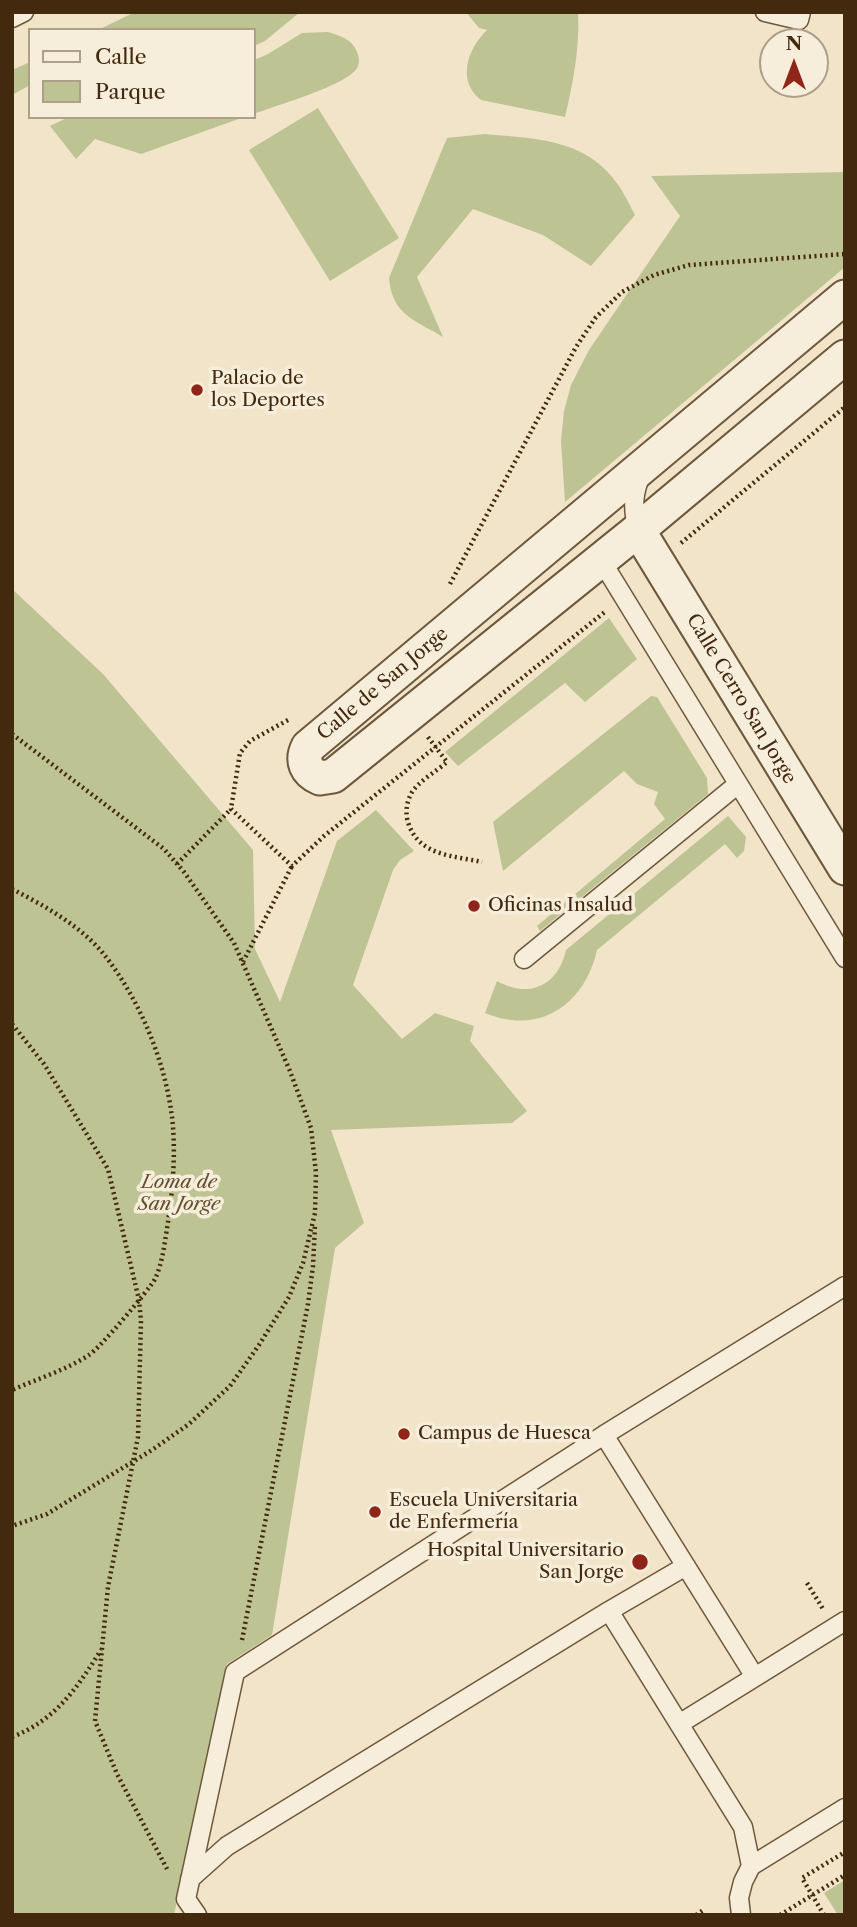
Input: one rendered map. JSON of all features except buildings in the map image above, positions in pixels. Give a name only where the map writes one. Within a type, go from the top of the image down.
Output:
[{"type":"street","name":"Calle de San Jorge","points":[[845,297],[308,747],[304,762],[307,769],[320,778],[333,776],[638,530],[845,357]]},
{"type":"street","name":"Calle Cerro San Jorge","points":[[638,530],[840,849]]},
{"type":"lane","points":[[12,18],[24,12]]},
{"type":"lane","points":[[765,12],[799,20],[801,12]]},
{"type":"lane","points":[[638,530],[633,506],[634,494],[650,461]]},
{"type":"lane","points":[[601,560],[845,958]]},
{"type":"lane","points":[[524,959],[738,784]]},
{"type":"lane","points":[[197,1915],[186,1907],[190,1879],[235,1672],[604,1435],[845,1286]]},
{"type":"lane","points":[[604,1435],[755,1676]]},
{"type":"lane","points":[[190,1879],[227,1846],[686,1566]]},
{"type":"lane","points":[[609,1611],[743,1827],[751,1866]]},
{"type":"lane","points":[[679,1724],[845,1621]]},
{"type":"lane","points":[[741,1915],[739,1898],[751,1866],[845,1808]]},
{"type":"path","points":[[456,583],[446,592],[576,347],[596,317],[622,292],[654,275],[688,265],[845,254]]},
{"type":"path","points":[[682,549],[679,544],[845,407]]},
{"type":"path","points":[[243,963],[292,866],[324,836],[624,597]]},
{"type":"path","points":[[177,864],[231,809],[240,753],[245,746],[298,714]]},
{"type":"path","points":[[411,714],[447,762],[411,792],[407,805],[407,820],[412,834],[421,845],[434,852],[482,862]]},
{"type":"path","points":[[12,734],[164,849],[177,864],[234,943],[290,1071],[311,1128],[316,1173],[313,1266],[308,1304],[235,1672]]},
{"type":"path","points":[[231,809],[292,866]]},
{"type":"path","points":[[12,889],[70,923],[104,954],[127,987],[161,1066],[172,1117],[173,1190],[165,1242],[155,1279],[139,1300],[91,1354],[12,1390]]},
{"type":"path","points":[[12,1024],[44,1064],[108,1169],[139,1300],[141,1321],[138,1437],[108,1587],[94,1721],[117,1774],[165,1866]]},
{"type":"path","points":[[12,1526],[47,1514],[131,1464],[189,1424],[230,1386],[289,1297],[303,1263],[315,1213]]},
{"type":"path","points":[[12,1737],[34,1729],[76,1689],[103,1646]]},
{"type":"path","points":[[824,1915],[802,1878],[845,1852]]},
{"type":"path","points":[[780,1915],[845,1875]]},
{"type":"path","points":[[695,1915],[705,1909]]},
{"type":"green space","points":[[135,12],[300,12],[265,41],[256,45],[256,28],[102,28]]},
{"type":"green space","points":[[466,12],[578,12],[575,65],[565,117],[481,100],[473,92],[469,84],[467,65],[480,37],[487,30],[479,28]]},
{"type":"green space","points":[[328,32],[349,41],[358,56],[357,68],[351,75],[326,88],[256,113],[256,59],[302,33]]},
{"type":"green space","points":[[28,63],[28,86],[12,95],[12,70]]},
{"type":"green space","points":[[318,108],[399,238],[330,281],[249,150]]},
{"type":"green space","points":[[65,119],[238,119],[141,154],[95,139],[76,159],[50,126]]},
{"type":"green space","points":[[485,134],[523,137],[559,144],[592,158],[619,186],[635,215],[591,266],[543,235],[473,209],[417,277],[443,337],[414,321],[400,308],[391,290],[389,278],[447,138]]},
{"type":"green space","points":[[845,172],[845,267],[565,502],[561,441],[564,411],[571,385],[589,350],[680,216],[651,176]]},
{"type":"green space","name":"Loma de San Jorge","points":[[12,589],[103,674],[253,850],[255,949],[280,1002],[337,841],[376,810],[414,851],[400,860],[393,870],[353,985],[402,1039],[435,1013],[474,1026],[470,1041],[527,1111],[512,1123],[331,1130],[364,1223],[335,1248],[272,1635],[227,1664],[174,1915],[12,1915]]},
{"type":"green space","points":[[609,618],[637,659],[585,702],[565,683],[458,766],[445,752]]},
{"type":"green space","points":[[651,696],[657,697],[707,778],[708,794],[540,931],[537,926],[665,819],[654,804],[658,792],[637,784],[624,771],[503,871],[493,822]]},
{"type":"green space","points":[[728,816],[746,837],[744,851],[737,858],[725,844],[597,950],[591,969],[571,1000],[541,1017],[524,1020],[505,1019],[485,1013],[497,981],[520,989],[531,989],[549,980],[556,973],[566,950]]},
{"type":"green space","points":[[845,1880],[845,1915],[838,1915],[824,1893]]},
{"type":"place","name":"Palacio de los Deportes","points":[[197,390]]},
{"type":"place","name":"Oficinas Insalud","points":[[474,906]]},
{"type":"place","name":"Campus de Huesca","points":[[404,1434]]},
{"type":"place","name":"Escuela Universitaria de Enfermería","points":[[375,1512]]},
{"type":"place","name":"Hospital Universitario San Jorge","points":[[640,1562]]}]
